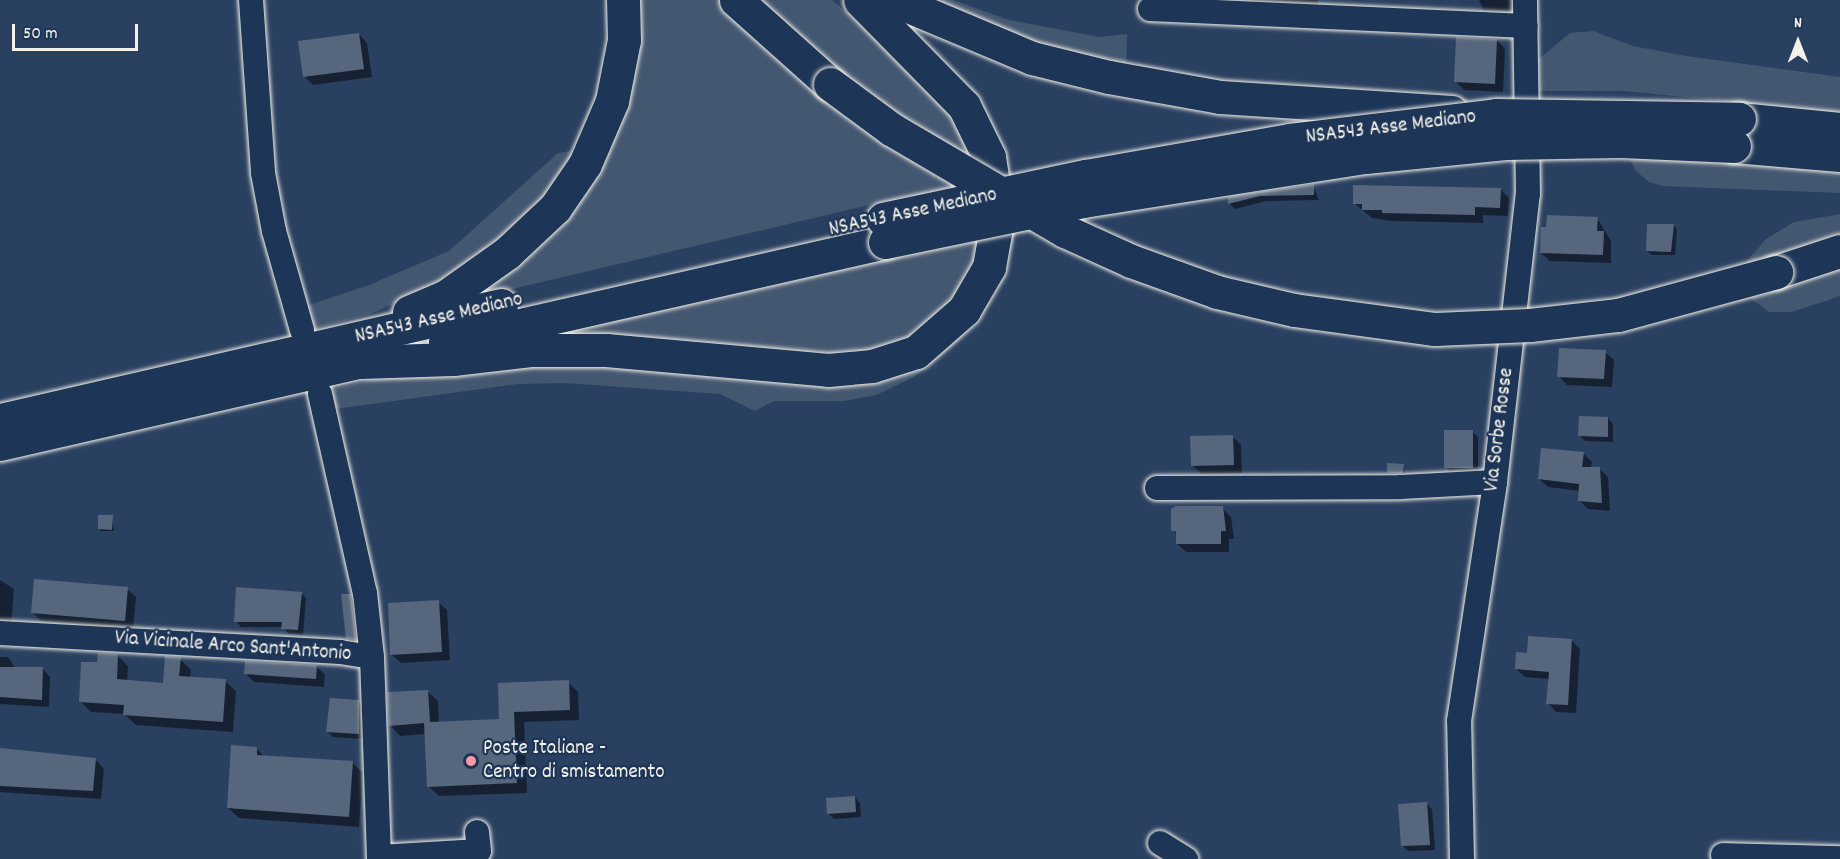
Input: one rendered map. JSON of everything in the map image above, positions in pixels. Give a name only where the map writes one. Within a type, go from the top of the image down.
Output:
[{"type":"highway","points":[[351,352],[445,297],[507,253],[555,208],[585,164],[612,101],[624,40],[623,0]]},
{"type":"highway","points":[[736,0],[830,84],[948,164],[1065,231],[1131,261],[1218,292],[1294,310],[1447,328],[1530,325],[1618,315],[1776,272],[1840,251]]},
{"type":"highway","points":[[351,352],[453,358],[532,350],[606,350],[828,370],[872,366],[916,352],[964,310],[989,267],[998,216],[989,157],[964,106],[860,0]]},
{"type":"highway","points":[[894,0],[1032,58],[1109,77],[1220,97],[1496,115]]},
{"type":"highway","name":"NSA543 Asse Mediano","points":[[0,444],[351,352],[884,230],[1086,176],[1290,140],[1496,115],[1736,133],[1840,156]]},
{"type":"highway","name":"NSA543 Asse Mediano","points":[[884,230],[1365,157],[1505,144],[1621,141],[1840,129]]},
{"type":"highway","name":"NSA543 Asse Mediano","points":[[0,420],[351,352]]},
{"type":"street","points":[[251,0],[263,173],[274,231],[302,330]]},
{"type":"street","name":"Via Sorbe Rosse","points":[[1462,859],[1459,721],[1495,482],[1528,194],[1525,0]]},
{"type":"street","points":[[1150,9],[1526,26]]},
{"type":"street","points":[[320,394],[365,594],[372,657]]},
{"type":"street","points":[[1157,488],[1401,487],[1495,482]]},
{"type":"street","name":"Via Vicinale Arco Sant'Antonio","points":[[0,633],[372,657],[379,858]]},
{"type":"street","points":[[379,858],[479,851],[477,832]]},
{"type":"street","points":[[1160,843],[1186,859]]},
{"type":"street","points":[[1723,855],[1840,858]]},
{"type":"shaded area","points":[[611,0],[832,0],[923,79],[956,113],[972,146],[985,237],[969,276],[934,322],[897,344],[859,356],[524,339],[902,253],[886,201],[465,300],[550,194],[458,275],[370,314],[310,330],[303,307],[369,285],[449,251],[558,153],[578,150],[599,103],[610,42]]},
{"type":"shaded area","points":[[933,0],[953,0],[1009,20],[1099,37],[1127,34],[1126,70],[985,27]]},
{"type":"shaded area","points":[[1593,31],[1633,46],[1686,56],[1840,77],[1840,113],[1625,91],[1539,91],[1539,59],[1570,33]]},
{"type":"shaded area","points":[[1628,154],[1840,162],[1840,193],[1663,186],[1649,182],[1635,170]]},
{"type":"shaded area","points":[[1840,214],[1840,245],[1741,268],[1766,239],[1794,222]]},
{"type":"shaded area","points":[[1015,233],[1005,270],[988,305],[959,341],[914,377],[876,395],[844,401],[774,401],[755,411],[720,394],[564,383],[518,384],[328,410],[323,392],[384,376],[448,367],[916,358],[1003,235]]},
{"type":"shaded area","points":[[1840,262],[1840,296],[1829,300],[1791,312],[1769,312],[1745,294]]},
{"type":"building","points":[[359,33],[364,69],[303,77],[298,41]]},
{"type":"building","points":[[1456,37],[1497,39],[1495,84],[1454,82]]},
{"type":"building","points":[[1314,184],[1314,195],[1260,196],[1228,204],[1228,197]]},
{"type":"building","points":[[1353,185],[1501,188],[1500,208],[1475,207],[1475,215],[1382,213],[1382,210],[1362,210],[1362,204],[1353,204]]},
{"type":"building","points":[[1547,215],[1598,217],[1597,231],[1604,231],[1603,255],[1540,253],[1541,227],[1546,227]]},
{"type":"building","points":[[1647,224],[1674,224],[1671,252],[1646,251]]},
{"type":"building","points":[[1559,348],[1606,350],[1604,379],[1557,377]]},
{"type":"building","points":[[1579,416],[1608,417],[1608,437],[1578,436]]},
{"type":"building","points":[[1444,430],[1473,430],[1473,468],[1444,468]]},
{"type":"building","points":[[1233,435],[1234,465],[1191,466],[1190,436]]},
{"type":"building","points":[[1541,448],[1584,452],[1582,467],[1600,467],[1602,503],[1578,501],[1579,484],[1538,479]]},
{"type":"building","points":[[1387,463],[1404,464],[1403,473],[1387,473]]},
{"type":"building","points":[[1176,506],[1223,506],[1226,531],[1221,531],[1221,544],[1176,544],[1176,531],[1171,531],[1171,509]]},
{"type":"building","points":[[98,515],[113,515],[112,530],[98,529]]},
{"type":"building","points":[[34,579],[128,587],[125,621],[31,613]]},
{"type":"building","points":[[236,587],[302,592],[298,630],[281,629],[282,622],[234,622]]},
{"type":"building","points":[[341,594],[351,594],[356,640],[346,639]]},
{"type":"building","points":[[439,600],[442,652],[390,655],[388,603]]},
{"type":"building","points":[[1528,636],[1572,639],[1568,705],[1546,704],[1549,672],[1515,669],[1516,652],[1527,653]]},
{"type":"building","points":[[98,653],[118,654],[117,679],[163,683],[165,656],[181,657],[179,676],[226,679],[223,722],[123,715],[124,705],[79,702],[81,662],[97,662]]},
{"type":"building","points":[[245,661],[317,665],[316,679],[244,674]]},
{"type":"building","points":[[0,667],[43,667],[42,700],[0,697]]},
{"type":"building","points":[[569,680],[570,710],[514,712],[517,783],[427,787],[424,723],[389,726],[387,692],[428,690],[430,722],[499,719],[498,683]]},
{"type":"building","points":[[330,698],[359,700],[359,734],[326,732]]},
{"type":"building","points":[[231,745],[257,747],[257,755],[353,761],[349,817],[227,808]]},
{"type":"building","points":[[0,748],[96,758],[93,791],[0,786]]},
{"type":"building","points":[[855,796],[856,812],[827,814],[826,798]]},
{"type":"building","points":[[1427,802],[1430,845],[1401,846],[1398,804]]},
{"type":"place","name":"Poste Italiane - Centro di smistamento","points":[[471,761]]}]
